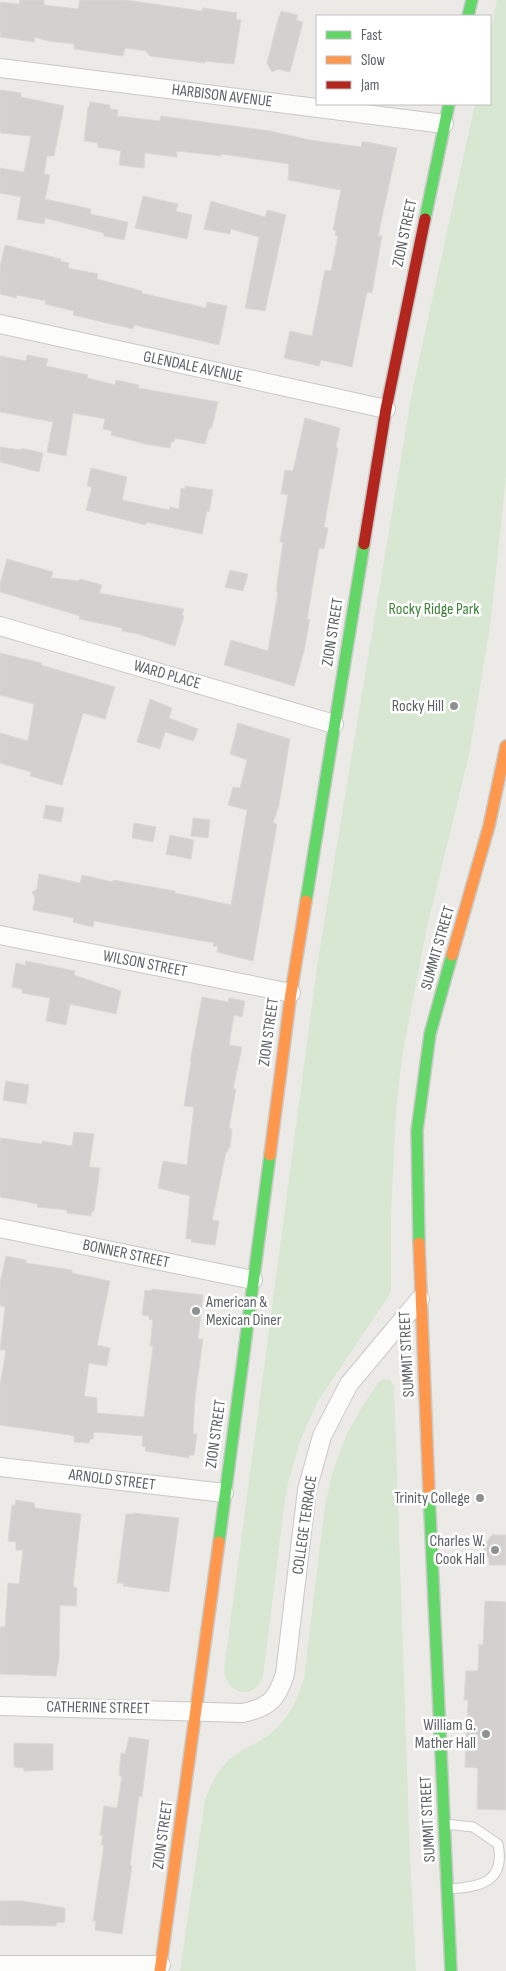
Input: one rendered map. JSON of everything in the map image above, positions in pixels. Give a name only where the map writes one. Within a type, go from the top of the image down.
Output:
[{"type":"main road","points":[[468,15],[472,0]]},
{"type":"main road","name":"ZION STREET","points":[[160,1968],[291,993],[386,409],[449,105]]},
{"type":"main road","name":"SUMMIT STREET","points":[[452,1971],[420,1299],[418,1131],[430,1034],[489,826],[506,746]]},
{"type":"street","name":"HARBISON AVENUE","points":[[0,68],[444,124]]},
{"type":"street","name":"GLENDALE AVENUE","points":[[0,324],[386,409]]},
{"type":"street","name":"WARD PLACE","points":[[0,626],[334,724]]},
{"type":"street","name":"WILSON STREET","points":[[0,935],[291,993]]},
{"type":"street","name":"BONNER STREET","points":[[0,1228],[253,1280]]},
{"type":"street","name":"COLLEGE TERRACE","points":[[195,1712],[243,1713],[257,1710],[266,1705],[278,1692],[285,1674],[291,1634],[307,1490],[322,1436],[349,1384],[420,1299]]},
{"type":"street","name":"ARNOLD STREET","points":[[0,1467],[224,1493]]},
{"type":"street","name":"CATHERINE STREET","points":[[0,1706],[195,1712]]},
{"type":"street","points":[[0,1965],[160,1968]]},
{"type":"lane","points":[[444,1824],[473,1827],[489,1836],[498,1844],[501,1856],[498,1872],[489,1880],[471,1887],[447,1890]]},
{"type":"green space","name":"Rocky Ridge Park","points":[[497,0],[506,0],[506,475],[491,619],[469,755],[427,927],[402,1056],[396,1112],[391,1214],[391,1290],[318,1401],[301,1439],[285,1499],[263,1676],[254,1689],[241,1692],[230,1685],[224,1670],[318,960],[412,392],[475,105],[491,105],[491,30]]},
{"type":"green space","points":[[384,1379],[390,1380],[394,1387],[410,1859],[416,1971],[180,1971],[205,1800],[222,1767],[237,1754],[275,1730],[288,1715],[297,1698],[304,1678],[325,1505],[333,1470],[346,1436],[363,1405],[379,1382]]},
{"type":"building","points":[[20,0],[44,0],[44,5],[78,9],[80,0],[126,0],[202,11],[203,8],[237,13],[236,19],[241,20],[234,64],[205,61],[205,63],[150,56],[146,51],[125,48],[123,56],[74,49],[74,44],[48,41],[35,37],[34,42],[0,37],[0,2],[19,4]]},
{"type":"building","points":[[281,11],[298,15],[296,20],[303,22],[290,72],[278,69],[272,72],[267,63]]},
{"type":"building","points":[[0,90],[21,93],[21,97],[64,106],[54,156],[47,156],[44,174],[50,175],[45,199],[91,209],[90,214],[128,222],[124,240],[104,236],[104,233],[45,218],[44,224],[17,219],[21,197],[0,193],[0,168],[24,172],[31,136],[0,133]]},
{"type":"building","points":[[90,102],[110,105],[110,109],[118,110],[117,116],[160,121],[161,116],[270,131],[310,140],[361,147],[362,142],[367,142],[397,148],[378,236],[382,236],[372,293],[367,292],[352,367],[321,360],[319,366],[284,358],[290,331],[312,336],[325,270],[331,271],[338,236],[335,235],[336,231],[333,230],[341,190],[288,180],[289,164],[221,154],[221,156],[177,151],[177,157],[145,153],[144,168],[119,165],[121,151],[98,147],[98,143],[84,141]]},
{"type":"building","points":[[143,196],[178,204],[176,211],[192,215],[187,239],[135,228]]},
{"type":"building","points":[[211,201],[265,217],[267,210],[286,215],[265,311],[245,308],[259,237],[231,229],[230,234],[204,229]]},
{"type":"building","points":[[5,245],[61,259],[60,261],[69,263],[68,268],[98,274],[97,279],[142,291],[141,293],[206,308],[207,302],[227,306],[219,345],[134,325],[133,329],[73,315],[74,311],[45,304],[46,301],[17,295],[16,298],[0,294],[0,267]]},
{"type":"building","points":[[27,355],[48,359],[46,366],[88,375],[87,378],[115,385],[116,380],[139,385],[138,388],[218,402],[205,444],[175,438],[174,442],[171,442],[170,448],[145,444],[111,435],[112,431],[103,429],[105,419],[73,413],[66,456],[47,452],[53,422],[0,412],[0,356],[26,361]]},
{"type":"building","points":[[305,418],[340,428],[324,527],[328,528],[324,549],[319,548],[307,619],[310,619],[304,651],[294,686],[224,665],[231,640],[268,651],[278,592],[276,591],[283,542],[280,542],[288,495],[281,494],[285,470],[293,471]]},
{"type":"building","points":[[0,447],[21,450],[21,448],[43,453],[39,472],[0,462]]},
{"type":"building","points":[[91,468],[127,477],[122,500],[169,510],[170,507],[179,509],[181,488],[185,489],[185,486],[213,490],[202,534],[146,522],[146,525],[86,510],[92,487],[87,486]]},
{"type":"building","points":[[7,559],[53,572],[51,578],[79,581],[80,579],[102,585],[99,593],[184,609],[182,615],[184,616],[175,646],[122,631],[122,628],[79,619],[80,616],[0,592],[0,584]]},
{"type":"building","points":[[230,570],[248,574],[243,591],[225,587]]},
{"type":"building","points":[[0,653],[42,663],[41,665],[115,687],[105,719],[83,713],[62,785],[30,776],[31,772],[0,763],[0,733],[28,741],[34,704],[0,695]]},
{"type":"building","points":[[150,699],[172,708],[169,718],[198,729],[193,741],[165,732],[160,749],[137,742]]},
{"type":"building","points":[[238,723],[290,739],[279,805],[273,823],[277,824],[253,961],[217,952],[218,947],[213,946],[214,943],[94,921],[93,927],[73,922],[74,918],[33,910],[35,898],[32,892],[37,889],[39,874],[80,883],[82,875],[113,882],[113,880],[175,891],[175,893],[231,905],[247,810],[228,805],[233,787],[240,788],[247,760],[230,754]]},
{"type":"building","points":[[46,805],[64,808],[61,822],[43,818]]},
{"type":"building","points":[[193,818],[210,820],[208,838],[191,836]]},
{"type":"building","points":[[134,823],[156,827],[153,842],[132,838]]},
{"type":"building","points":[[170,835],[194,840],[191,859],[166,854]]},
{"type":"building","points":[[26,961],[75,971],[74,975],[121,991],[116,1014],[70,1004],[66,1025],[46,1021],[50,998],[22,993],[22,989],[12,987],[16,963],[25,965]]},
{"type":"building","points":[[202,997],[228,1002],[229,998],[245,1001],[242,1017],[234,1015],[229,1045],[242,1047],[233,1089],[236,1089],[229,1128],[232,1129],[230,1148],[226,1152],[212,1220],[219,1221],[215,1245],[191,1242],[192,1239],[186,1239],[190,1196],[158,1188],[163,1161],[187,1165],[194,1107],[184,1106]]},
{"type":"building","points":[[6,1081],[29,1085],[26,1104],[3,1100]]},
{"type":"building","points":[[74,1132],[94,1134],[89,1167],[100,1168],[94,1211],[92,1211],[91,1216],[67,1213],[67,1210],[37,1207],[38,1204],[0,1197],[0,1138],[42,1144],[42,1141],[72,1146]]},
{"type":"building","points":[[6,1256],[26,1260],[26,1263],[72,1270],[72,1273],[110,1281],[97,1345],[110,1348],[107,1366],[89,1363],[84,1396],[97,1398],[97,1413],[144,1417],[153,1346],[150,1346],[153,1320],[149,1319],[149,1316],[142,1315],[145,1290],[152,1291],[152,1289],[203,1295],[198,1339],[203,1339],[195,1397],[193,1434],[197,1434],[194,1455],[189,1455],[189,1458],[145,1451],[146,1447],[142,1446],[143,1436],[94,1432],[93,1439],[90,1439],[89,1443],[74,1442],[74,1436],[70,1435],[0,1425],[0,1385],[6,1350],[0,1350],[5,1307],[0,1305],[0,1283]]},
{"type":"building","points":[[16,1500],[34,1503],[35,1508],[81,1514],[73,1587],[77,1588],[76,1606],[60,1605],[59,1658],[56,1676],[0,1674],[0,1627],[5,1627],[8,1583],[19,1584],[23,1550],[16,1550],[16,1542],[8,1541],[12,1505],[15,1505]]},
{"type":"building","points":[[133,1513],[179,1518],[169,1592],[123,1586],[124,1583],[117,1583],[126,1514]]},
{"type":"building","name":"Charles W. Cook Hall","points":[[492,1535],[506,1535],[506,1565],[489,1565],[489,1558],[484,1554],[484,1545]]},
{"type":"building","name":"William G. Mather Hall","points":[[485,1601],[506,1602],[506,1810],[477,1809],[478,1768],[465,1767],[468,1700],[464,1700],[466,1671],[478,1671],[479,1644],[483,1645]]},
{"type":"building","points":[[129,1737],[149,1740],[142,1797],[139,1796],[130,1865],[132,1866],[122,1934],[95,1930],[96,1921],[93,1921],[104,1845],[101,1845],[103,1836],[100,1835],[104,1806],[117,1808],[122,1776],[119,1776],[121,1753],[125,1754]]},
{"type":"building","points":[[14,1743],[53,1744],[53,1770],[24,1771],[24,1768],[14,1767]]},
{"type":"building","points":[[0,1901],[22,1901],[65,1908],[65,1922],[56,1923],[56,1926],[0,1925]]},
{"type":"traffic: fast","points":[[468,15],[472,0]]},
{"type":"traffic: fast","points":[[425,219],[449,105]]},
{"type":"traffic: fast","points":[[306,901],[364,544]]},
{"type":"traffic: fast","points":[[419,1243],[417,1131],[430,1034],[452,955]]},
{"type":"traffic: fast","points":[[219,1542],[270,1155]]},
{"type":"traffic: fast","points":[[429,1492],[451,1971]]},
{"type":"traffic: slow","points":[[452,955],[489,826],[506,746]]},
{"type":"traffic: slow","points":[[270,1155],[291,993],[306,901]]},
{"type":"traffic: slow","points":[[419,1243],[429,1492]]},
{"type":"traffic: slow","points":[[160,1971],[219,1542]]},
{"type":"traffic: jam","points":[[364,544],[386,409],[425,219]]},
{"type":"place","name":"Rocky Hill","points":[[454,706]]},
{"type":"place","name":"American & Mexican Diner","points":[[196,1311]]},
{"type":"place","name":"Trinity College","points":[[480,1498]]},
{"type":"place","name":"Charles W. Cook Hall","points":[[495,1550]]},
{"type":"place","name":"William G. Mather Hall","points":[[486,1734]]}]
